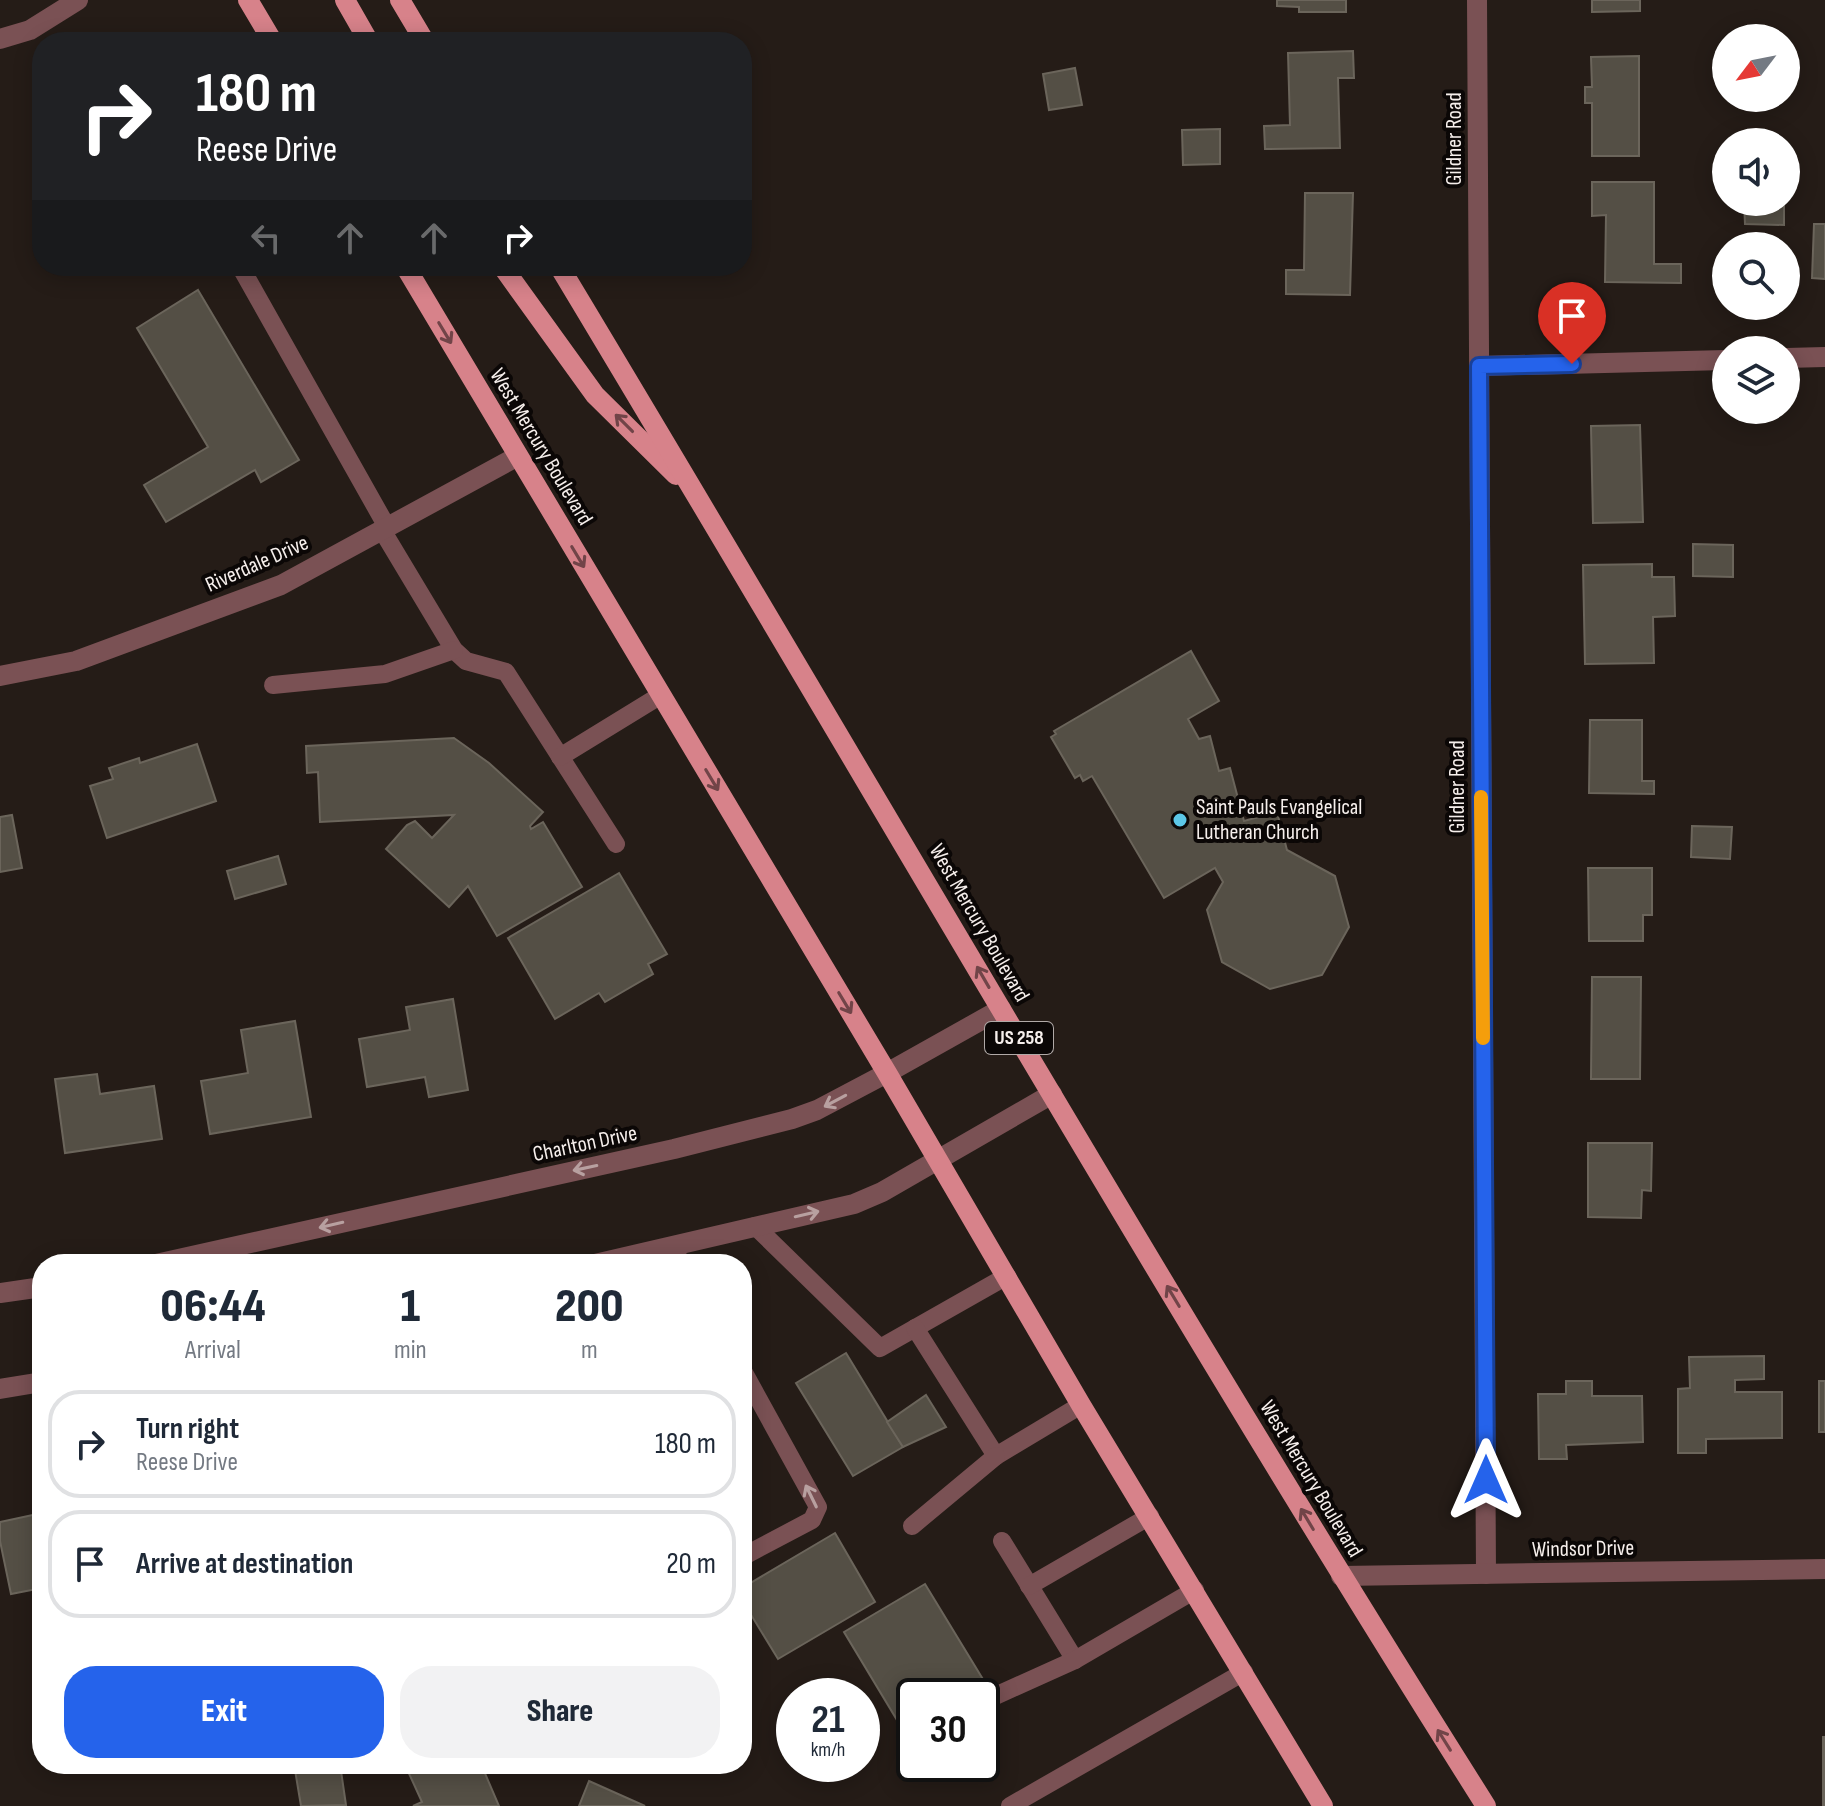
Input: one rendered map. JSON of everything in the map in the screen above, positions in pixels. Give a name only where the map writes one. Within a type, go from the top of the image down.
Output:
[{"type":"main road","points":[[248,0],[267,32]]},
{"type":"main road","points":[[345,0],[363,32]]},
{"type":"main road","points":[[400,0],[419,32]]},
{"type":"main road","name":"West Mercury Boulevard","points":[[411,276],[887,1073],[1081,1405],[1323,1806]]},
{"type":"main road","points":[[509,276],[595,395],[699,498]]},
{"type":"main road","name":"West Mercury Boulevard","points":[[565,276],[1341,1576],[1486,1806]]},
{"type":"street","points":[[0,39],[30,30],[78,0]]},
{"type":"street","name":"Gildner Road","points":[[1477,0],[1486,1574]]},
{"type":"street","points":[[1800,358],[1825,357]]},
{"type":"street","points":[[1479,366],[1712,360]]},
{"type":"street","name":"Riverdale Drive","points":[[0,676],[76,661],[281,585],[518,456]]},
{"type":"street","name":"Charlton Drive","points":[[201,1254],[674,1149],[792,1119],[817,1110],[1001,1009]]},
{"type":"street","points":[[677,1254],[755,1226],[854,1204],[882,1192],[1052,1094]]},
{"type":"street","points":[[0,1293],[32,1288]]},
{"type":"street","points":[[0,1389],[32,1384]]},
{"type":"street","name":"Windsor Drive","points":[[1341,1576],[1825,1569]]},
{"type":"lane","points":[[245,276],[454,650],[466,661],[506,672],[616,844]]},
{"type":"lane","points":[[273,685],[385,674],[454,650]]},
{"type":"lane","points":[[560,757],[661,695]]},
{"type":"lane","points":[[755,1226],[880,1348],[1007,1276]]},
{"type":"lane","points":[[915,1328],[996,1456]]},
{"type":"lane","points":[[752,1387],[818,1507],[812,1520],[752,1552]]},
{"type":"lane","points":[[912,1526],[996,1456],[1081,1405]]},
{"type":"lane","points":[[1029,1586],[1150,1516]]},
{"type":"lane","points":[[1002,1541],[1075,1660]]},
{"type":"lane","points":[[1000,1694],[1075,1660],[1195,1590]]},
{"type":"lane","points":[[1010,1806],[1244,1672]]},
{"type":"building","points":[[1277,0],[1346,0],[1346,12],[1299,12],[1299,7],[1277,6]]},
{"type":"building","points":[[1592,0],[1640,0],[1640,11],[1592,12]]},
{"type":"building","points":[[1353,51],[1354,78],[1338,78],[1340,148],[1265,149],[1264,126],[1290,125],[1288,53]]},
{"type":"building","points":[[1639,56],[1639,156],[1592,156],[1592,103],[1585,103],[1585,87],[1592,87],[1591,57]]},
{"type":"building","points":[[1075,68],[1082,105],[1049,110],[1043,74]]},
{"type":"building","points":[[1220,129],[1220,164],[1183,165],[1182,130]]},
{"type":"building","points":[[1592,182],[1654,182],[1654,264],[1681,264],[1681,283],[1605,282],[1606,215],[1592,216]]},
{"type":"building","points":[[1305,193],[1353,193],[1350,295],[1286,294],[1286,270],[1304,270]]},
{"type":"building","points":[[1745,216],[1784,216],[1784,225],[1745,224]]},
{"type":"building","points":[[1814,224],[1825,224],[1825,279],[1812,278]]},
{"type":"building","points":[[198,290],[299,460],[261,482],[255,470],[166,522],[144,485],[208,447],[137,328]]},
{"type":"building","points":[[1640,425],[1643,522],[1593,523],[1591,426]]},
{"type":"building","points":[[1693,544],[1733,545],[1733,577],[1693,576]]},
{"type":"building","points":[[1652,564],[1652,577],[1674,577],[1675,616],[1653,617],[1654,663],[1585,664],[1583,565]]},
{"type":"building","name":"Saint Pauls Evangelical Lutheran Church","points":[[1191,651],[1219,701],[1188,719],[1199,739],[1210,736],[1219,771],[1230,768],[1244,821],[1277,812],[1287,850],[1335,876],[1349,927],[1322,975],[1270,989],[1222,962],[1207,910],[1223,882],[1215,868],[1164,898],[1092,776],[1083,781],[1080,775],[1075,778],[1051,737],[1056,734],[1054,731]]},
{"type":"building","points":[[1590,720],[1642,720],[1642,781],[1654,781],[1654,794],[1589,793]]},
{"type":"building","points":[[454,738],[489,763],[543,812],[530,826],[531,829],[543,822],[582,887],[497,936],[468,886],[449,907],[386,849],[407,825],[415,821],[432,838],[454,815],[320,822],[318,772],[307,773],[306,746]]},
{"type":"building","points":[[197,744],[216,801],[107,838],[90,786],[113,779],[109,768],[139,758],[140,763]]},
{"type":"building","points":[[12,815],[22,868],[0,872],[0,817]]},
{"type":"building","points":[[1692,826],[1732,827],[1730,859],[1691,857]]},
{"type":"building","points":[[278,856],[286,884],[235,899],[227,871]]},
{"type":"building","points":[[1588,868],[1652,868],[1652,915],[1643,915],[1643,941],[1589,941]]},
{"type":"building","points":[[619,873],[667,954],[648,964],[653,974],[605,1002],[599,993],[555,1019],[508,938]]},
{"type":"building","points":[[1592,977],[1641,977],[1640,1079],[1591,1079]]},
{"type":"building","points":[[453,999],[468,1090],[429,1097],[425,1077],[367,1087],[359,1039],[410,1030],[406,1007]]},
{"type":"building","points":[[295,1021],[311,1117],[210,1134],[201,1081],[248,1073],[241,1030]]},
{"type":"building","points":[[97,1074],[100,1094],[154,1086],[162,1139],[65,1153],[55,1079]]},
{"type":"building","points":[[1588,1143],[1652,1143],[1651,1191],[1642,1190],[1641,1218],[1588,1217]]},
{"type":"building","points":[[846,1353],[903,1447],[853,1476],[796,1383]]},
{"type":"building","points":[[1764,1356],[1764,1379],[1735,1380],[1735,1392],[1782,1392],[1782,1438],[1706,1439],[1706,1453],[1678,1453],[1678,1389],[1690,1388],[1689,1357]]},
{"type":"building","points":[[1566,1381],[1592,1381],[1592,1396],[1642,1396],[1643,1442],[1566,1445],[1567,1459],[1539,1459],[1538,1394],[1566,1394]]},
{"type":"building","points":[[1819,1381],[1825,1381],[1825,1432],[1819,1432]]},
{"type":"building","points":[[926,1395],[946,1427],[903,1447],[887,1422]]},
{"type":"building","points":[[32,1515],[32,1590],[11,1594],[0,1541],[0,1522]]},
{"type":"building","points":[[835,1533],[875,1602],[778,1659],[752,1616],[752,1582]]},
{"type":"building","points":[[925,1584],[982,1678],[896,1678],[896,1718],[880,1692],[880,1678],[872,1678],[844,1632]]},
{"type":"building","points":[[1825,1737],[1825,1806],[1823,1806]]},
{"type":"building","points":[[296,1774],[341,1774],[346,1805],[301,1806]]},
{"type":"building","points":[[409,1774],[485,1774],[499,1806],[413,1806],[422,1802]]},
{"type":"building","points":[[589,1781],[645,1806],[579,1806]]},
{"type":"slow traffic","points":[[1481,797],[1483,1038]]},
{"type":"place","name":"Saint Pauls Evangelical Lutheran Church","points":[[1180,820]]},
{"type":"route","points":[[1486,1480],[1479,366],[1572,364]]}]
